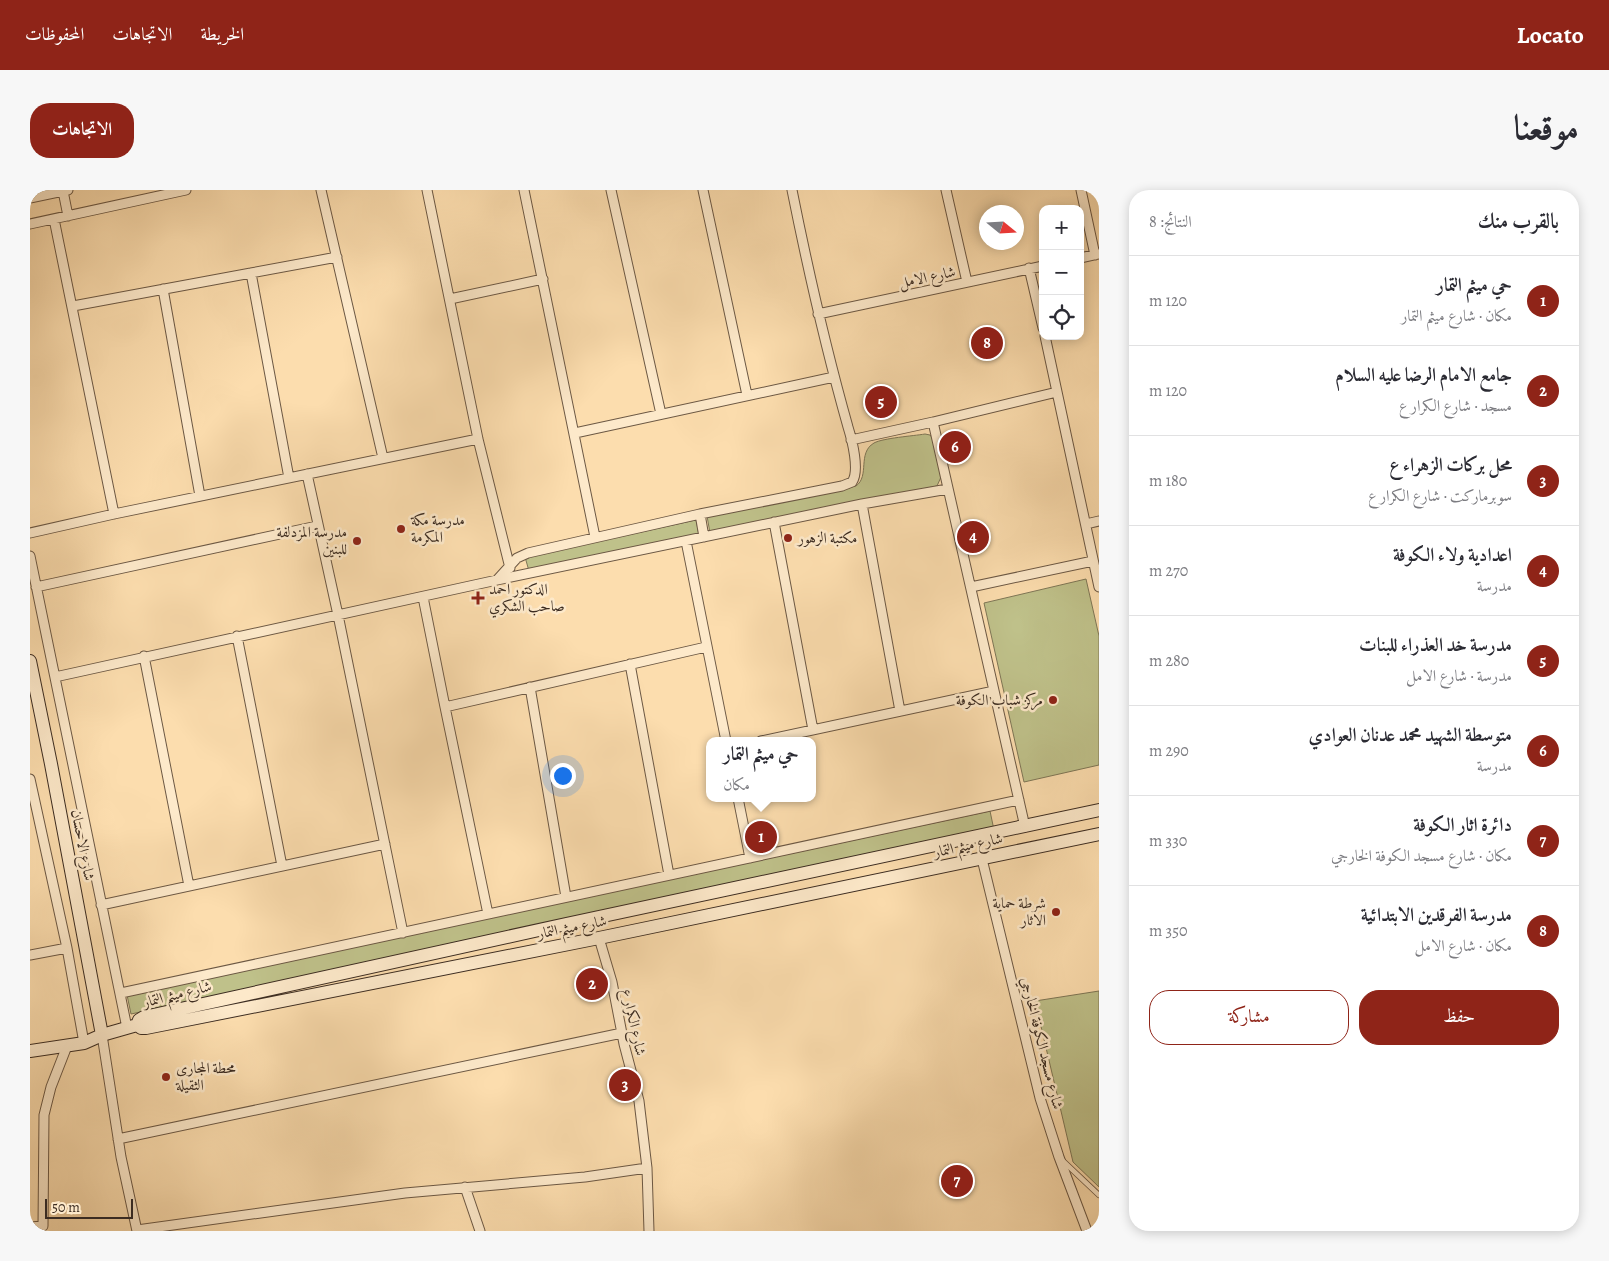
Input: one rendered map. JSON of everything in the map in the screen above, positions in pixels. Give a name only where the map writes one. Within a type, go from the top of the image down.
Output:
[{"type":"street","points":[[30,198],[65,190],[68,216]]},
{"type":"street","points":[[30,224],[186,190]]},
{"type":"street","points":[[321,190],[383,458]]},
{"type":"street","points":[[428,190],[478,439],[512,577]]},
{"type":"street","points":[[524,190],[595,537]]},
{"type":"street","points":[[611,190],[661,414]]},
{"type":"street","points":[[703,190],[748,396]]},
{"type":"street","points":[[497,580],[510,564],[528,553],[700,514],[842,486],[852,482],[856,472],[852,440],[818,314],[792,190]]},
{"type":"street","points":[[946,190],[967,282]]},
{"type":"street","points":[[1081,190],[1097,254],[1084,257]]},
{"type":"street","points":[[54,219],[114,514]]},
{"type":"street","points":[[73,306],[336,257]]},
{"type":"street","name":"شارع الامل","points":[[818,314],[1039,267]]},
{"type":"street","points":[[1029,268],[1039,311]]},
{"type":"street","points":[[251,273],[289,478]]},
{"type":"street","points":[[450,299],[543,279]]},
{"type":"street","points":[[163,289],[200,496]]},
{"type":"street","points":[[1045,340],[1099,587]]},
{"type":"street","points":[[575,433],[834,377]]},
{"type":"street","points":[[852,440],[1057,392]]},
{"type":"street","points":[[933,422],[1025,827]]},
{"type":"street","points":[[30,533],[478,439]]},
{"type":"street","points":[[307,474],[403,932]]},
{"type":"street","points":[[55,677],[497,580],[862,504],[948,489]]},
{"type":"street","points":[[862,504],[900,711]]},
{"type":"street","points":[[700,514],[704,537]]},
{"type":"street","points":[[1086,524],[1099,521]]},
{"type":"street","points":[[774,522],[813,730]]},
{"type":"street","points":[[36,587],[317,526]]},
{"type":"street","points":[[686,541],[725,737]]},
{"type":"street","points":[[30,556],[101,905],[121,993],[132,1026],[102,1035],[84,1043],[30,1051]]},
{"type":"street","points":[[971,587],[1093,560]]},
{"type":"street","points":[[423,597],[488,914]]},
{"type":"street","points":[[237,636],[282,866]]},
{"type":"street","points":[[445,706],[706,647]]},
{"type":"street","points":[[144,656],[188,886]]},
{"type":"street","name":"شارع الاحسان","points":[[30,661],[52,764],[102,1035]]},
{"type":"street","points":[[630,664],[669,875]]},
{"type":"street","points":[[530,687],[566,897]]},
{"type":"street","points":[[780,737],[994,691]]},
{"type":"street","points":[[30,778],[67,948],[84,1043]]},
{"type":"street","points":[[121,993],[1019,800]]},
{"type":"street","points":[[739,802],[750,858]]},
{"type":"street","name":"شارع ميثم التمار","points":[[132,1026],[144,1017],[1099,810]]},
{"type":"street","name":"شارع ميثم التمار","points":[[132,1026],[146,1028],[599,938],[1099,834]]},
{"type":"street","points":[[101,905],[385,844]]},
{"type":"street","name":"شارع مسجد الكوفة الخارجي","points":[[982,859],[1040,1098],[1059,1157],[1087,1231]]},
{"type":"street","name":"شارع الكرار ع","points":[[599,938],[612,982],[622,1033],[639,1101],[647,1168],[649,1231]]},
{"type":"street","points":[[30,954],[67,948]]},
{"type":"street","points":[[118,1139],[622,1033]]},
{"type":"street","points":[[102,1035],[118,1139],[137,1231],[405,1193],[586,1177],[647,1168]]},
{"type":"street","points":[[30,1227],[43,1226],[44,1115],[51,1087],[67,1046]]},
{"type":"street","points":[[466,1187],[480,1231]]},
{"type":"lane","points":[[1059,1157],[1099,1194]]},
{"type":"green space","points":[[930,435],[934,440],[941,477],[937,486],[710,533],[707,516],[856,486],[862,476],[866,453],[874,443],[891,438]]},
{"type":"green space","points":[[696,520],[699,534],[529,571],[525,557]]},
{"type":"green space","name":"مركز شباب الكوفة","points":[[1086,579],[1099,636],[1099,765],[1024,782],[984,603]]},
{"type":"green space","points":[[990,811],[994,830],[131,1014],[127,995]]},
{"type":"green space","points":[[1099,991],[1099,1187],[1073,1162],[1035,1001]]},
{"type":"place","name":"مدرسة الفرقدين الابتدائية","points":[[987,343]]},
{"type":"place","name":"مدرسة خد العذراء للبنات","points":[[881,402]]},
{"type":"place","name":"متوسطة الشهيد محمد عدنان العوادي","points":[[955,447]]},
{"type":"place","name":"مدرسة مكة المكرمة","points":[[401,529]]},
{"type":"place","name":"اعدادية ولاء الكوفة","points":[[973,537]]},
{"type":"place","name":"مكتبة الزهور","points":[[788,538]]},
{"type":"place","name":"مدرسة المزدلفة للبنين","points":[[357,541]]},
{"type":"place","name":"الدكتور احمد صاحب الشكري","points":[[478,598]]},
{"type":"place","name":"مركز شباب الكوفة","points":[[1053,700]]},
{"type":"place","name":"حي ميثم التمار","points":[[761,837]]},
{"type":"place","name":"شرطة حماية الاثار","points":[[1056,912]]},
{"type":"place","name":"جامع الامام الرضا عليه السلام","points":[[592,984]]},
{"type":"place","name":"محطة المجاري الثقيلة","points":[[166,1077]]},
{"type":"place","name":"محل بركات الزهراء ع","points":[[625,1085]]},
{"type":"place","name":"دائرة اثار الكوفة","points":[[957,1181]]}]
